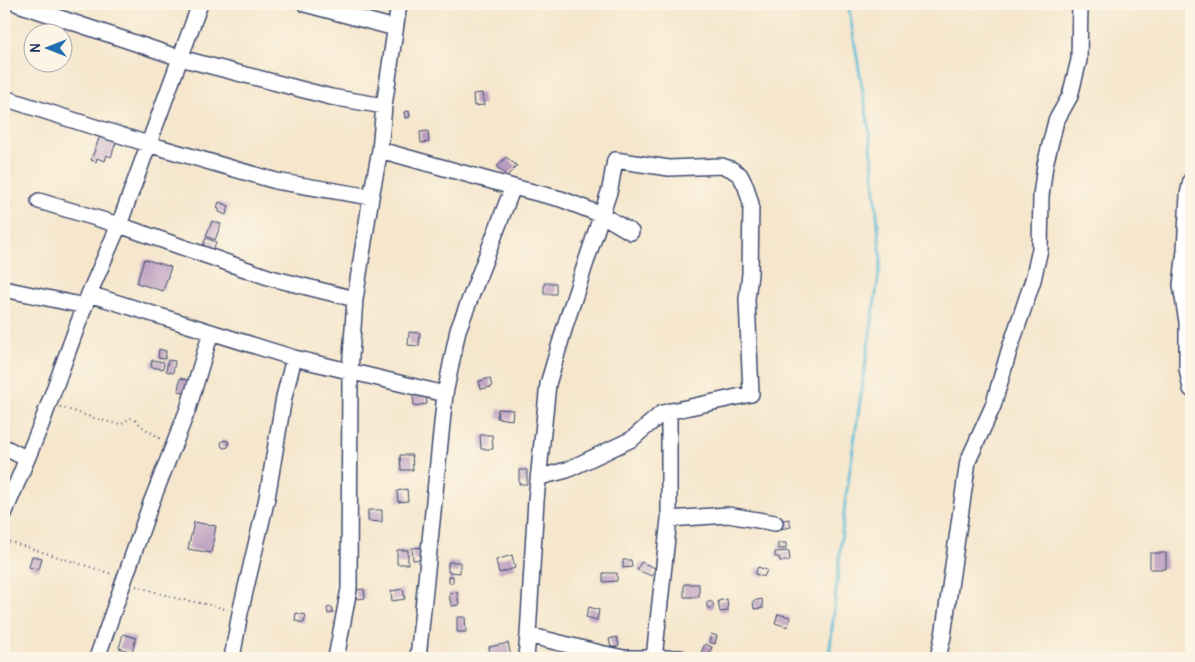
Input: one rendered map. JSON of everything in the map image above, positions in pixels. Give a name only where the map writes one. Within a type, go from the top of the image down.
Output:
[{"type":"street","points":[[18,4],[180,58],[331,97],[384,106]]},
{"type":"street","points":[[4,514],[27,459],[87,300],[119,225],[200,4]]},
{"type":"street","points":[[305,4],[395,28]]},
{"type":"street","points":[[336,658],[349,589],[350,371],[355,299],[380,150],[384,106],[399,4]]},
{"type":"street","points":[[938,658],[943,636],[968,461],[993,406],[1009,351],[1034,280],[1040,249],[1041,196],[1045,165],[1056,121],[1070,96],[1079,60],[1080,4]]},
{"type":"street","points":[[4,98],[276,182],[371,197]]},
{"type":"street","points":[[380,150],[513,188],[561,199],[602,215],[631,232]]},
{"type":"street","points":[[526,658],[536,510],[548,384],[610,189],[615,160],[669,168],[722,166],[731,169],[740,175],[751,204],[750,274],[747,299],[751,394],[662,413],[632,439],[566,470],[540,476]]},
{"type":"street","points":[[1191,180],[1188,195],[1181,285],[1187,322],[1187,368],[1191,389]]},
{"type":"street","points":[[418,658],[446,394],[458,330],[513,188]]},
{"type":"street","points":[[39,201],[119,225],[272,278],[355,299]]},
{"type":"street","points":[[4,289],[87,300],[211,332],[294,358],[446,394]]},
{"type":"street","points":[[97,658],[151,503],[188,409],[211,332]]},
{"type":"street","points":[[232,658],[240,613],[267,498],[284,397],[294,358]]},
{"type":"street","points":[[654,658],[669,519],[669,412]]},
{"type":"street","points":[[4,447],[27,459]]},
{"type":"street","points":[[669,519],[728,515],[775,523]]},
{"type":"street","points":[[528,635],[624,658],[680,658]]},
{"type":"path","points":[[48,404],[114,423],[122,424],[130,418],[134,419],[144,428],[174,447]]},
{"type":"building","points":[[482,93],[484,105],[474,106],[473,94]]},
{"type":"building","points":[[409,111],[410,117],[405,118],[404,112]]},
{"type":"building","points":[[428,131],[429,142],[421,143],[420,132]]},
{"type":"building","points":[[101,133],[117,139],[111,157],[107,155],[105,161],[97,158],[96,162],[91,160]]},
{"type":"building","points":[[506,157],[517,166],[507,176],[497,167]]},
{"type":"building","points":[[219,202],[229,206],[226,215],[219,212],[217,208]]},
{"type":"building","points":[[212,221],[221,224],[215,240],[206,236]]},
{"type":"building","points":[[206,238],[216,242],[213,250],[203,246]]},
{"type":"building","points":[[144,259],[171,267],[163,291],[137,283]]},
{"type":"building","points":[[544,283],[556,283],[556,294],[544,294]]},
{"type":"building","points":[[409,332],[420,333],[419,346],[408,345]]},
{"type":"building","points":[[159,349],[166,351],[165,359],[158,358]]},
{"type":"building","points":[[152,360],[164,362],[163,369],[151,367]]},
{"type":"building","points":[[168,360],[175,361],[173,373],[166,371]]},
{"type":"building","points":[[180,378],[191,381],[188,393],[178,391]]},
{"type":"building","points":[[490,378],[492,387],[481,389],[479,381]]},
{"type":"building","points":[[426,395],[427,404],[414,406],[413,396]]},
{"type":"building","points":[[498,409],[513,410],[512,420],[497,418]]},
{"type":"building","points":[[480,435],[492,435],[493,449],[481,449]]},
{"type":"building","points":[[225,440],[229,444],[225,448],[221,444]]},
{"type":"building","points":[[400,455],[412,455],[413,470],[401,470]]},
{"type":"building","points":[[519,470],[527,470],[527,484],[519,484]]},
{"type":"building","points":[[407,489],[408,501],[398,502],[397,491]]},
{"type":"building","points":[[368,510],[382,510],[382,522],[368,521]]},
{"type":"building","points":[[789,519],[791,527],[780,529],[779,521]]},
{"type":"building","points":[[194,522],[216,526],[211,553],[188,549]]},
{"type":"building","points":[[778,543],[786,543],[786,549],[778,549]]},
{"type":"building","points":[[424,547],[425,559],[413,560],[412,548]]},
{"type":"building","points":[[397,550],[408,550],[408,564],[397,564]]},
{"type":"building","points":[[789,551],[790,561],[780,561],[779,557],[775,557],[775,552]]},
{"type":"building","points":[[1150,553],[1166,553],[1166,569],[1150,569]]},
{"type":"building","points":[[512,555],[515,568],[499,573],[496,560]]},
{"type":"building","points":[[32,556],[42,558],[39,570],[29,567]]},
{"type":"building","points":[[623,560],[631,560],[632,567],[623,568]]},
{"type":"building","points":[[448,562],[460,562],[460,573],[448,572]]},
{"type":"building","points":[[641,562],[655,568],[652,576],[637,570]]},
{"type":"building","points":[[758,567],[767,570],[764,577],[755,574]]},
{"type":"building","points":[[603,573],[617,573],[617,581],[603,582]]},
{"type":"building","points":[[449,576],[453,576],[453,583],[449,583]]},
{"type":"building","points":[[684,584],[699,584],[699,597],[684,597]]},
{"type":"building","points":[[364,589],[365,598],[357,599],[355,590]]},
{"type":"building","points":[[403,589],[405,599],[392,601],[391,591]]},
{"type":"building","points":[[457,592],[459,605],[451,606],[449,593]]},
{"type":"building","points":[[727,599],[728,611],[720,612],[718,601]]},
{"type":"building","points":[[762,599],[763,608],[754,609],[753,601]]},
{"type":"building","points":[[710,602],[713,605],[710,608],[707,605]]},
{"type":"building","points":[[332,607],[333,613],[328,614],[327,608]]},
{"type":"building","points":[[589,607],[599,610],[597,620],[586,617]]},
{"type":"building","points":[[296,613],[306,615],[304,623],[295,621]]},
{"type":"building","points":[[778,614],[790,617],[788,627],[775,623]]},
{"type":"building","points":[[457,617],[465,617],[466,632],[457,632]]},
{"type":"building","points":[[123,634],[136,638],[132,652],[119,648]]},
{"type":"building","points":[[711,634],[717,636],[715,644],[709,642]]},
{"type":"building","points":[[617,637],[619,646],[611,648],[609,639]]},
{"type":"building","points":[[508,643],[511,656],[491,658],[489,647]]},
{"type":"building","points":[[705,644],[712,647],[709,656],[701,653]]},
{"type":"waterway","points":[[829,658],[845,503],[881,260],[870,134],[848,4]]}]
